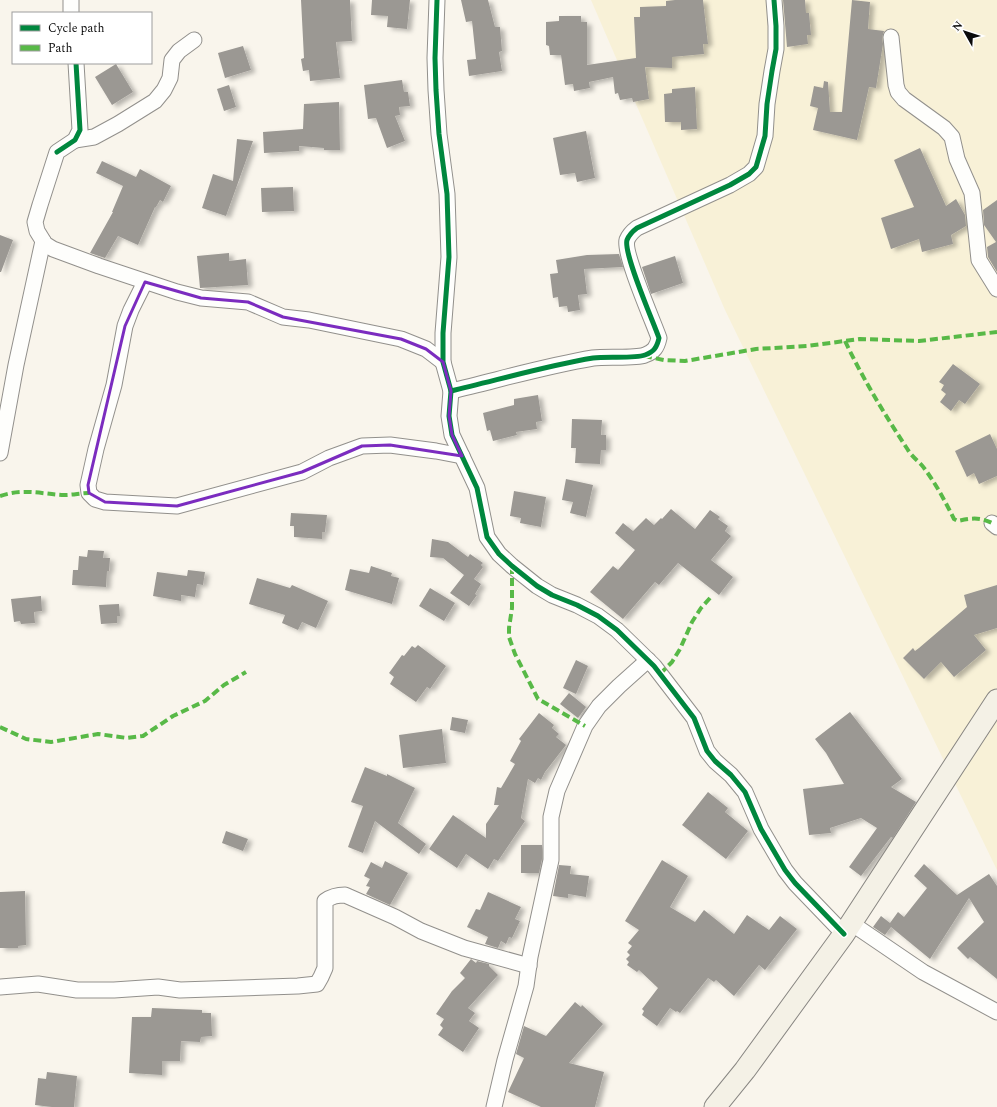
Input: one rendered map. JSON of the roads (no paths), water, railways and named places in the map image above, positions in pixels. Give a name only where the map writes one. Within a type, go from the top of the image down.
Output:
[{"type":"main road","points":[[715,1107],[745,1070],[848,928],[997,700]]},
{"type":"street","points":[[71,0],[71,12]]},
{"type":"street","points":[[437,0],[435,58],[436,90],[439,134],[447,194],[449,257],[443,333],[443,362],[451,391],[449,416],[452,435],[477,488],[487,537],[499,554],[537,586],[552,595],[577,605],[598,616],[618,630],[648,660],[694,718],[708,751],[715,761],[731,775],[745,792],[761,829],[785,870],[795,883],[848,928],[923,972],[997,1012]]},
{"type":"street","points":[[451,391],[527,372],[593,358],[610,356],[643,356],[653,352],[657,346],[659,338],[638,283],[627,247],[627,241],[630,234],[637,228],[730,185],[749,174],[756,167],[765,136],[767,104],[776,49],[774,0]]},
{"type":"street","points":[[891,36],[898,92],[904,99],[944,128],[952,137],[957,159],[972,193],[979,260],[997,289]]},
{"type":"street","points":[[194,40],[179,51],[172,60],[170,78],[164,90],[155,100],[118,124],[94,137],[75,140],[57,152],[35,222],[37,231],[43,240],[53,249],[145,282],[202,298],[248,302],[283,317],[309,320],[401,339],[426,349],[443,362]]},
{"type":"street","points":[[75,140],[80,130],[76,64]]},
{"type":"street","points":[[0,453],[16,365],[43,240]]},
{"type":"street","points":[[145,282],[125,326],[114,385],[94,456],[88,485],[89,493],[95,499],[105,502],[177,506],[302,472],[329,458],[362,446],[390,444],[462,456]]},
{"type":"street","points":[[494,1107],[505,1060],[526,986],[551,860],[551,817],[557,790],[585,726],[599,706],[648,660]]},
{"type":"street","points":[[0,987],[38,984],[77,990],[114,990],[158,987],[180,990],[317,984],[325,968],[325,901],[337,895],[345,895],[464,948],[529,966]]}]
